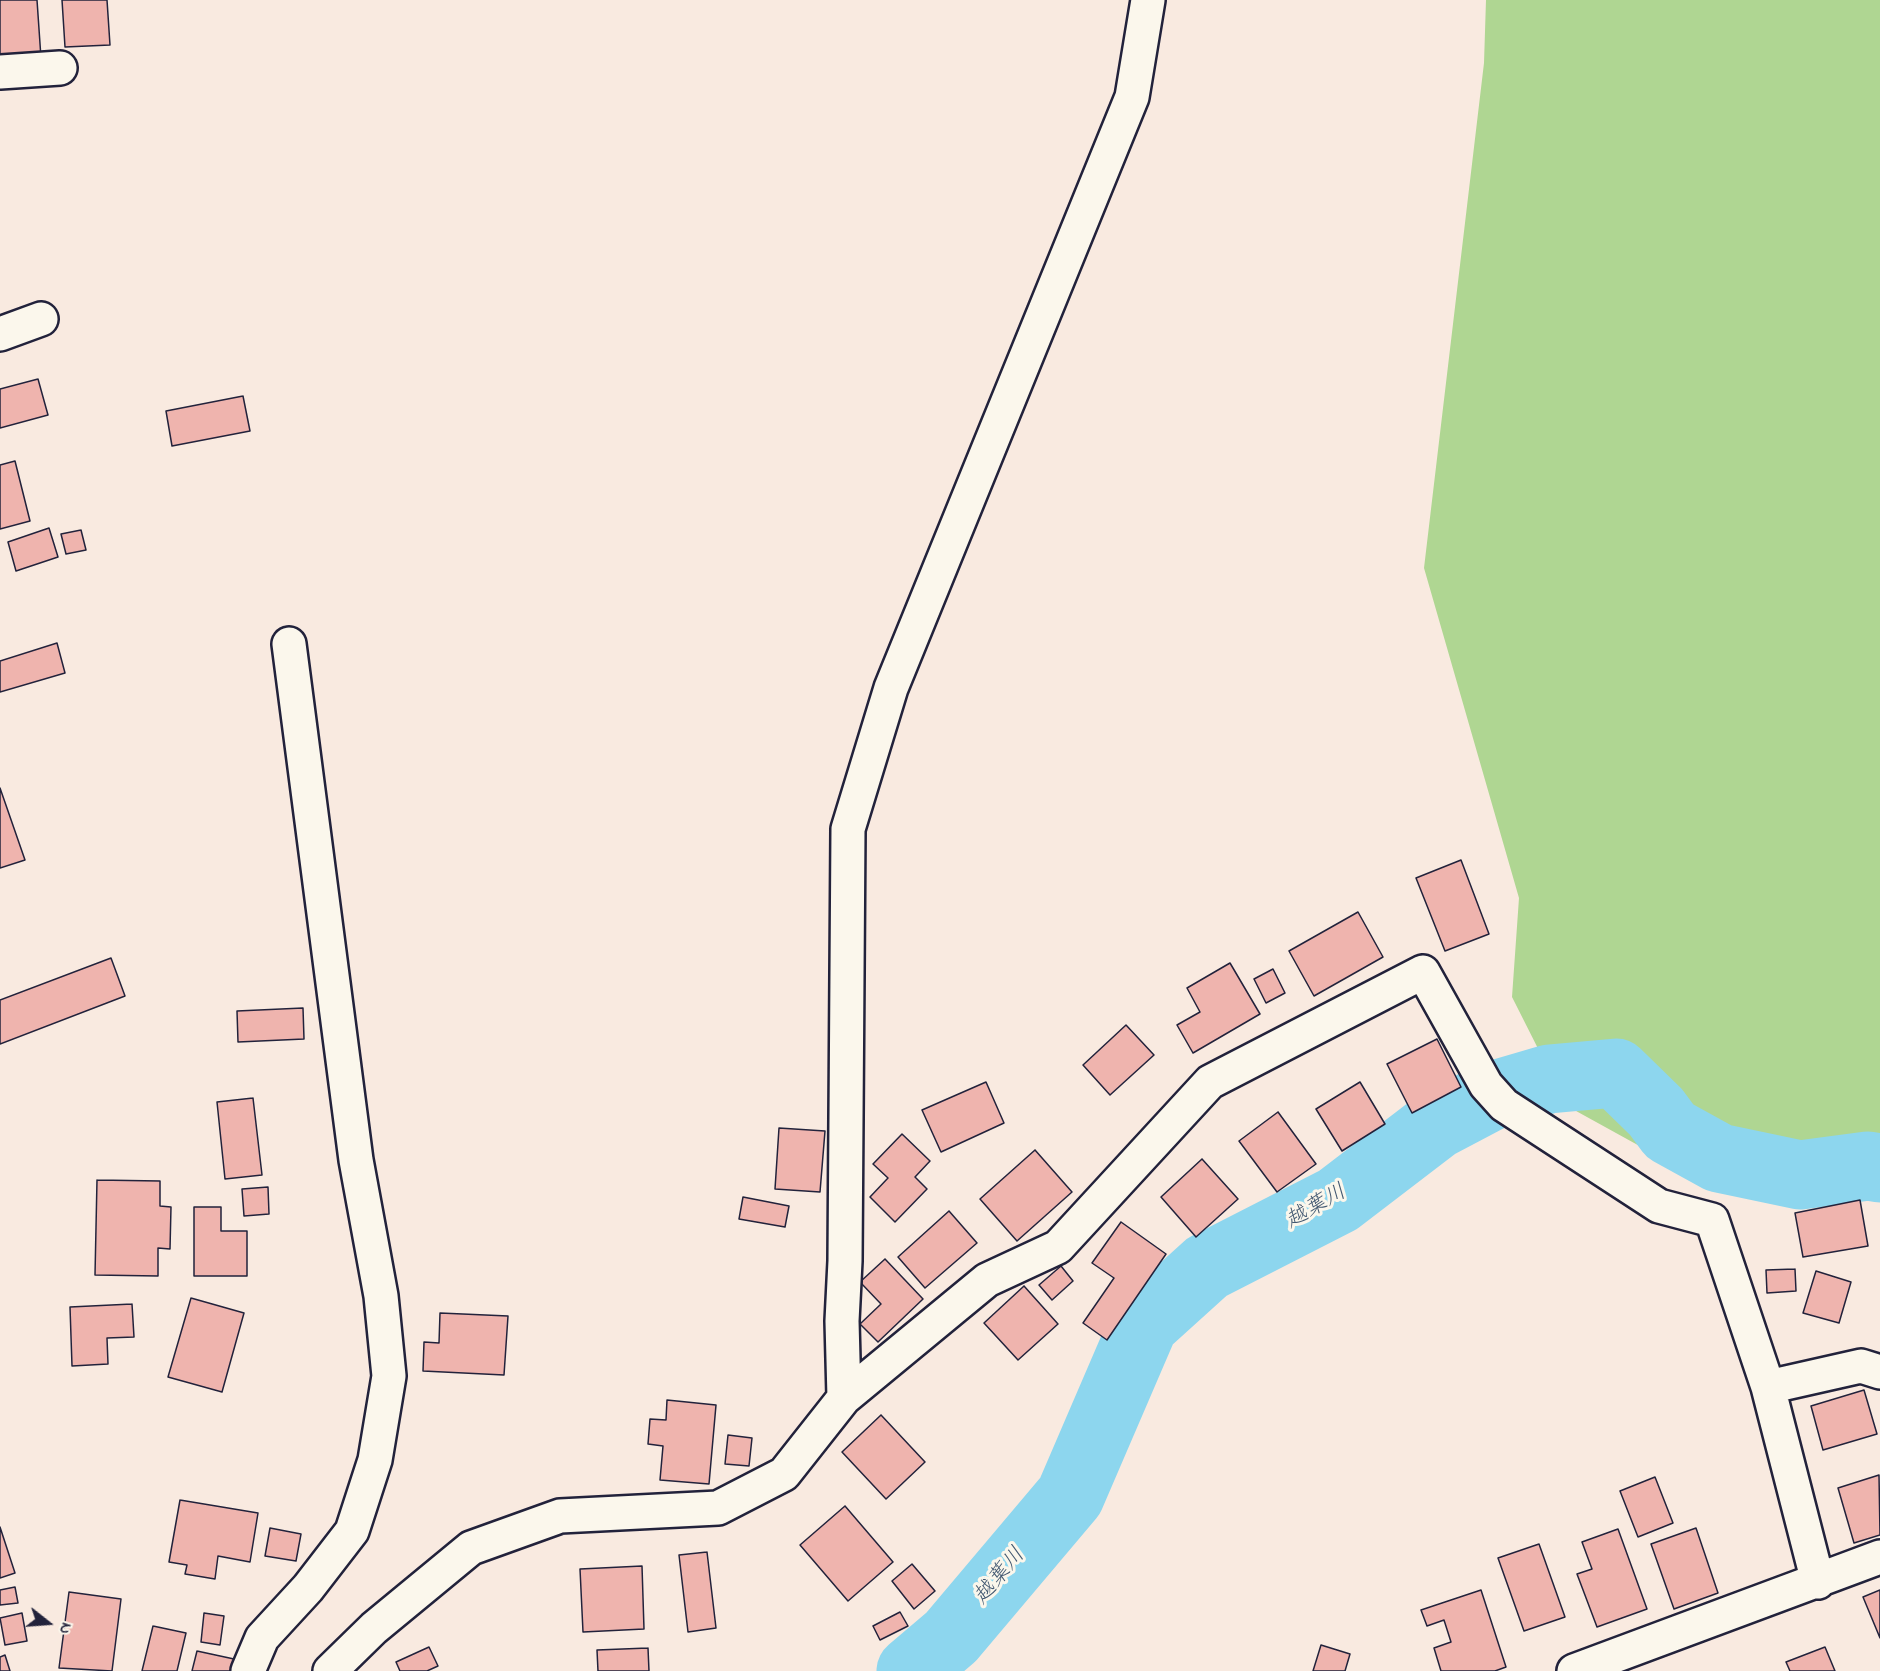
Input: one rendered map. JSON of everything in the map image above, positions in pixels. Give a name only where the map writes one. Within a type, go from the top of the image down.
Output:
[{"type":"street","points":[[844,1398],[842,1321],[845,1237],[848,830],[891,688],[1132,97],[1148,0]]},
{"type":"street","points":[[0,72],[60,68]]},
{"type":"street","points":[[0,334],[41,319]]},
{"type":"street","points":[[248,1671],[262,1638],[308,1588],[352,1531],[375,1460],[389,1376],[381,1296],[356,1160],[289,644]]},
{"type":"street","points":[[330,1671],[374,1628],[471,1548],[560,1516],[718,1508],[784,1474],[844,1398],[987,1280],[1058,1247],[1210,1083],[1423,972],[1486,1085],[1504,1105],[1659,1206],[1712,1220],[1768,1387],[1818,1582]]},
{"type":"street","points":[[1768,1387],[1861,1366],[1880,1372]]},
{"type":"street","points":[[1574,1671],[1880,1557]]},
{"type":"green space","points":[[1486,0],[1880,0],[1880,1167],[1827,1144],[1744,1137],[1674,1165],[1567,1106],[1512,997],[1519,898],[1424,568],[1484,63]]},
{"type":"building","points":[[0,0],[37,0],[41,58],[0,60]]},
{"type":"building","points":[[62,0],[107,0],[110,45],[65,47]]},
{"type":"building","points":[[38,379],[48,415],[0,428],[0,389]]},
{"type":"building","points":[[243,396],[250,431],[172,446],[166,411]]},
{"type":"building","points":[[15,461],[30,521],[0,529],[0,465]]},
{"type":"building","points":[[49,528],[58,557],[16,571],[8,542]]},
{"type":"building","points":[[81,530],[86,550],[66,554],[61,534]]},
{"type":"building","points":[[57,643],[65,673],[0,692],[0,661]]},
{"type":"building","points":[[0,788],[25,860],[0,868]]},
{"type":"building","points":[[1461,860],[1489,934],[1445,951],[1416,878]]},
{"type":"building","points":[[1358,912],[1383,957],[1314,996],[1289,951]]},
{"type":"building","points":[[111,958],[125,996],[0,1044],[0,1000]]},
{"type":"building","points":[[1230,963],[1260,1014],[1193,1053],[1177,1025],[1200,1012],[1187,988]]},
{"type":"building","points":[[1273,969],[1285,993],[1266,1003],[1254,979]]},
{"type":"building","points":[[303,1008],[304,1039],[238,1042],[237,1011]]},
{"type":"building","points":[[1126,1025],[1154,1055],[1110,1095],[1083,1065]]},
{"type":"building","points":[[1437,1039],[1461,1087],[1412,1113],[1387,1064]]},
{"type":"building","points":[[986,1082],[1004,1123],[941,1152],[922,1110]]},
{"type":"building","points":[[1360,1082],[1385,1124],[1342,1151],[1316,1109]]},
{"type":"building","points":[[253,1098],[262,1175],[225,1179],[217,1102]]},
{"type":"building","points":[[1278,1112],[1316,1164],[1277,1192],[1239,1141]]},
{"type":"building","points":[[779,1128],[825,1131],[820,1192],[775,1189]]},
{"type":"building","points":[[902,1134],[930,1161],[915,1177],[927,1189],[895,1222],[870,1197],[888,1178],[873,1164]]},
{"type":"building","points":[[1035,1150],[1072,1192],[1017,1241],[980,1199]]},
{"type":"building","points":[[1202,1159],[1238,1199],[1196,1237],[1161,1197]]},
{"type":"building","points":[[97,1180],[160,1181],[160,1206],[171,1207],[170,1249],[158,1248],[158,1276],[95,1275]]},
{"type":"building","points":[[268,1187],[269,1214],[244,1216],[242,1189]]},
{"type":"building","points":[[743,1197],[789,1206],[785,1227],[739,1219]]},
{"type":"building","points":[[1860,1200],[1868,1246],[1803,1257],[1795,1213]]},
{"type":"building","points":[[194,1207],[221,1207],[221,1231],[247,1231],[247,1276],[194,1276]]},
{"type":"building","points":[[949,1211],[977,1243],[925,1288],[898,1257]]},
{"type":"building","points":[[1121,1222],[1166,1254],[1107,1340],[1083,1323],[1114,1278],[1092,1263]]},
{"type":"building","points":[[885,1259],[923,1299],[878,1342],[860,1324],[881,1304],[860,1282]]},
{"type":"building","points":[[1061,1266],[1073,1281],[1052,1300],[1039,1285]]},
{"type":"building","points":[[1795,1269],[1796,1291],[1767,1293],[1766,1270]]},
{"type":"building","points":[[1816,1271],[1851,1282],[1839,1323],[1803,1313]]},
{"type":"building","points":[[1024,1286],[1058,1324],[1018,1360],[984,1323]]},
{"type":"building","points":[[191,1298],[244,1313],[222,1392],[168,1377]]},
{"type":"building","points":[[132,1304],[134,1337],[107,1338],[108,1364],[72,1366],[70,1307]]},
{"type":"building","points":[[440,1313],[508,1316],[504,1375],[423,1371],[424,1342],[439,1343]]},
{"type":"building","points":[[1864,1390],[1877,1434],[1823,1450],[1811,1406]]},
{"type":"building","points":[[667,1400],[716,1405],[709,1484],[660,1480],[663,1446],[648,1444],[650,1419],[666,1420]]},
{"type":"building","points":[[881,1415],[925,1462],[886,1499],[842,1452]]},
{"type":"building","points":[[728,1435],[752,1438],[749,1466],[725,1464]]},
{"type":"building","points":[[1879,1475],[1880,1535],[1854,1543],[1838,1488]]},
{"type":"building","points":[[1655,1477],[1673,1523],[1638,1537],[1620,1491]]},
{"type":"building","points":[[180,1500],[258,1513],[250,1562],[218,1556],[215,1579],[185,1574],[187,1565],[169,1562]]},
{"type":"building","points":[[845,1506],[893,1562],[848,1601],[800,1545]]},
{"type":"building","points":[[0,1527],[15,1573],[0,1578]]},
{"type":"building","points":[[270,1528],[301,1534],[296,1561],[265,1556]]},
{"type":"building","points":[[1696,1528],[1718,1593],[1674,1609],[1651,1544]]},
{"type":"building","points":[[1618,1529],[1647,1609],[1597,1627],[1577,1574],[1592,1569],[1582,1542]]},
{"type":"building","points":[[1539,1544],[1565,1617],[1524,1631],[1498,1558]]},
{"type":"building","points":[[707,1552],[716,1628],[688,1632],[679,1555]]},
{"type":"building","points":[[912,1564],[935,1591],[914,1609],[892,1581]]},
{"type":"building","points":[[642,1566],[644,1629],[583,1632],[580,1569]]},
{"type":"building","points":[[15,1587],[18,1603],[0,1605],[0,1590]]},
{"type":"building","points":[[1481,1590],[1506,1667],[1495,1671],[1441,1671],[1434,1648],[1451,1642],[1444,1620],[1427,1626],[1421,1610]]},
{"type":"building","points":[[1880,1590],[1880,1638],[1863,1597]]},
{"type":"building","points":[[69,1592],[121,1599],[112,1671],[59,1668]]},
{"type":"building","points":[[900,1612],[908,1626],[880,1640],[873,1626]]},
{"type":"building","points":[[22,1613],[27,1641],[5,1645],[0,1618]]},
{"type":"building","points":[[204,1613],[224,1616],[220,1645],[201,1642]]},
{"type":"building","points":[[153,1626],[186,1633],[177,1671],[142,1671]]},
{"type":"building","points":[[1321,1645],[1350,1654],[1345,1671],[1313,1671]]},
{"type":"building","points":[[429,1647],[438,1666],[427,1671],[400,1671],[396,1662]]},
{"type":"building","points":[[1825,1647],[1835,1671],[1790,1671],[1786,1662]]},
{"type":"building","points":[[648,1648],[649,1671],[598,1671],[597,1650]]},
{"type":"building","points":[[197,1651],[234,1659],[231,1671],[192,1671]]},
{"type":"building","points":[[5,1655],[10,1671],[0,1671],[0,1657]]},
{"type":"waterway","name":"越葉川","points":[[911,1671],[951,1637],[1070,1496],[1144,1324],[1207,1267],[1338,1200],[1436,1125],[1491,1096],[1549,1079],[1616,1073],[1656,1112],[1670,1131],[1719,1158],[1800,1175],[1868,1166],[1880,1168]]}]
